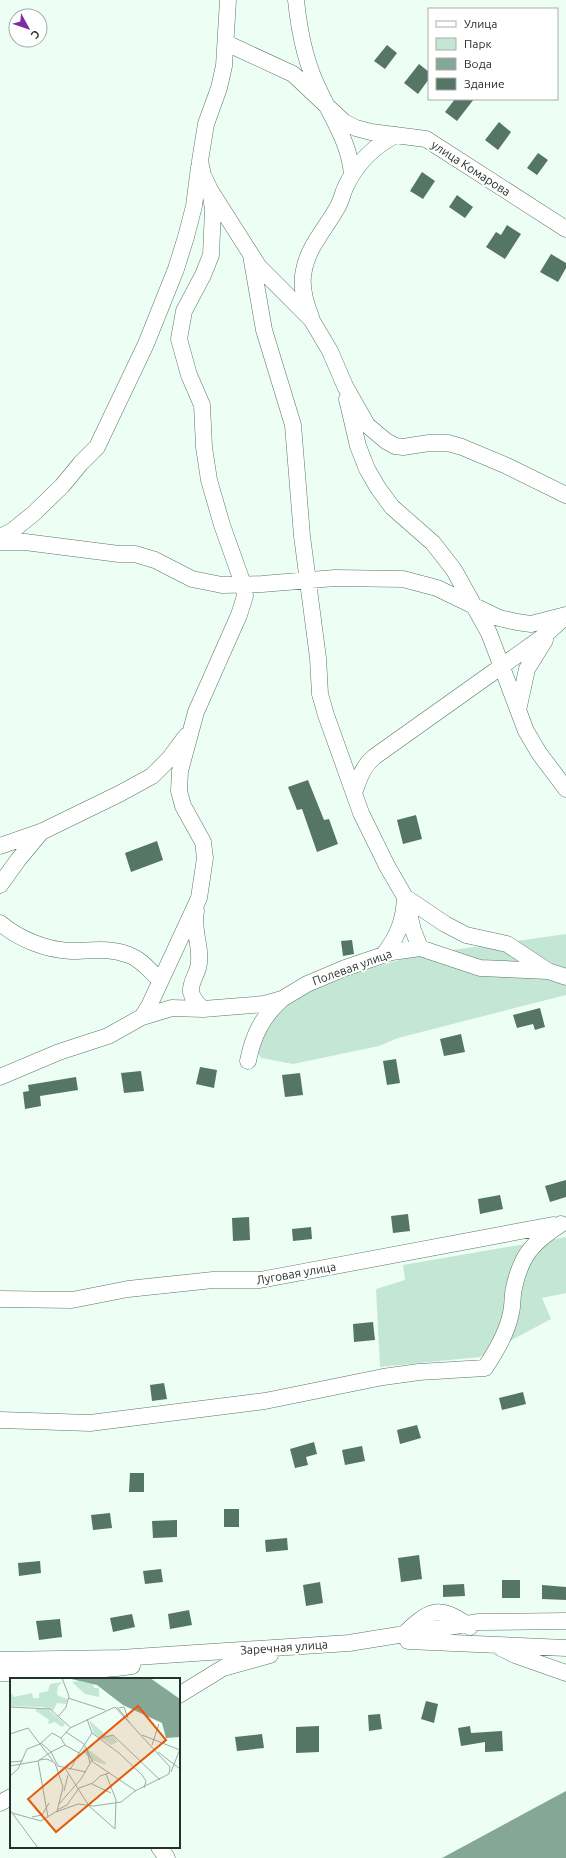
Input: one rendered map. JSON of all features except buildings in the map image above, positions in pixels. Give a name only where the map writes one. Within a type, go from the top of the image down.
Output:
[{"type":"street","points":[[0,537],[33,514],[62,486],[81,463],[97,447],[146,344],[176,269],[194,206],[206,124],[219,88],[224,66],[228,0]]},
{"type":"street","points":[[296,0],[297,15],[313,78],[348,150],[352,175]]},
{"type":"street","name":"улица Комарова","points":[[226,43],[293,74],[344,122],[356,128],[426,139],[566,229]]},
{"type":"street","points":[[396,135],[380,143],[367,154],[352,175],[338,207],[318,238],[304,269],[303,288],[311,319],[330,351],[345,386],[367,425],[386,441],[395,446],[403,447],[429,443],[448,443],[480,454],[566,496]]},
{"type":"street","points":[[200,161],[203,175],[210,190],[259,267],[283,293],[311,319]]},
{"type":"street","points":[[203,1009],[195,1003],[191,989],[198,968],[199,952],[194,923],[205,858],[203,842],[183,806],[179,791],[180,771],[196,712],[239,615],[245,596],[243,584],[224,531],[209,480],[204,447],[202,405],[189,375],[179,339],[184,311],[203,275],[211,255],[214,210],[210,190]]},
{"type":"street","points":[[251,255],[264,330],[293,425],[306,580],[318,658],[320,694],[361,814],[386,866],[405,897],[413,930],[420,948]]},
{"type":"street","points":[[345,386],[358,446],[367,469],[378,488],[392,507],[421,531],[454,570],[489,633],[503,666],[519,713],[539,753],[566,789]]},
{"type":"street","points":[[0,542],[25,542],[119,554],[135,554],[155,560],[192,580],[222,585],[335,578],[403,579],[437,588],[499,618],[531,624],[566,616]]},
{"type":"street","points":[[354,793],[367,763],[503,666],[553,628],[566,616]]},
{"type":"street","points":[[519,713],[520,694],[527,669],[553,628]]},
{"type":"street","points":[[0,846],[43,830],[152,776],[177,748],[193,724]]},
{"type":"street","points":[[0,885],[18,860],[43,830]]},
{"type":"street","points":[[383,955],[392,944],[401,927],[404,915],[405,897]]},
{"type":"street","points":[[405,897],[445,924],[466,934],[507,944],[548,970]]},
{"type":"street","points":[[142,1017],[149,1006],[199,898]]},
{"type":"street","points":[[0,923],[20,936],[52,949],[112,950],[130,955],[148,968],[160,980]]},
{"type":"street","name":"Полевая улица","points":[[0,1077],[59,1052],[108,1036],[142,1017],[172,1008],[203,1009],[264,1004],[282,999],[307,984],[345,968],[383,955],[420,948],[480,968],[548,970],[566,977]]},
{"type":"street","name":"Полевая улица","points":[[248,1061],[252,1042],[257,1029],[264,1018],[282,999]]},
{"type":"street","points":[[0,1420],[90,1423],[265,1401],[383,1377],[419,1372],[485,1368],[506,1330],[512,1312],[517,1276],[523,1261],[540,1237],[564,1223]]},
{"type":"street","name":"Луговая улица","points":[[0,1299],[72,1300],[128,1288],[213,1280],[260,1280],[564,1223]]},
{"type":"street","name":"Заречная улица","points":[[0,1660],[120,1658],[349,1643],[400,1638],[479,1622],[566,1621]]},
{"type":"street","points":[[467,1624],[493,1644],[515,1655],[566,1672]]},
{"type":"street","points":[[400,1638],[566,1648]]},
{"type":"street","points":[[180,1694],[223,1668],[289,1651],[349,1643]]},
{"type":"street","points":[[0,1673],[77,1676],[204,1652]]},
{"type":"street","points":[[0,1803],[10,1798]]},
{"type":"street","points":[[160,1848],[167,1858]]},
{"type":"green space","points":[[566,934],[566,995],[398,1038],[379,1046],[293,1064],[261,1058],[256,1050],[280,1009],[313,990],[361,971],[417,955]]},
{"type":"green space","points":[[566,1237],[566,1293],[542,1298],[551,1319],[480,1357],[380,1367],[376,1289],[405,1280],[403,1265]]},
{"type":"water","points":[[566,1791],[566,1858],[442,1858]]}]
